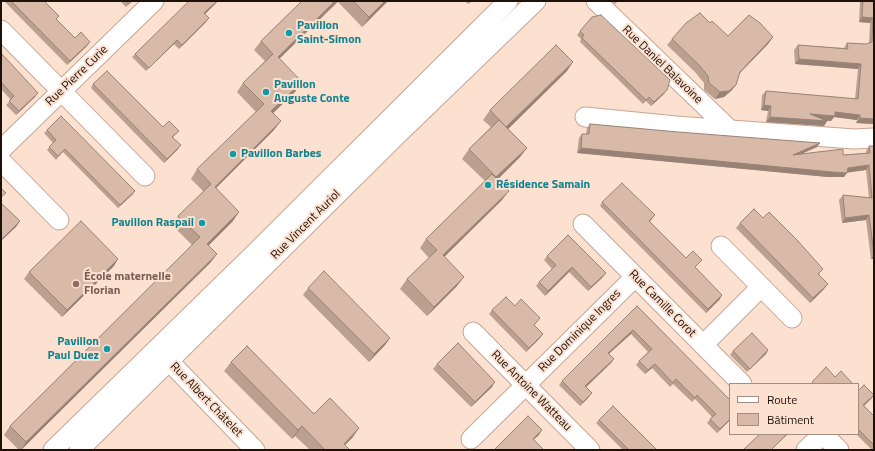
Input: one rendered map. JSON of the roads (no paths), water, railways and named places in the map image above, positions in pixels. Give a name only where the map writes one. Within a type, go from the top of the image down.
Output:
[{"type":"street","name":"Rue Pierre Curie","points":[[1,150],[154,1]]},
{"type":"street","name":"Rue Vincent Auriol","points":[[79,450],[163,355],[508,1]]},
{"type":"street","name":"Rue Vincent Auriol","points":[[53,450],[163,355],[384,147],[536,1]]},
{"type":"street","name":"Rue Daniel Balavoine","points":[[596,1],[729,129]]},
{"type":"street","points":[[1,30],[145,176]]},
{"type":"street","points":[[585,118],[854,139],[874,138]]},
{"type":"street","points":[[1,161],[59,220]]},
{"type":"street","name":"Rue Camille Corot","points":[[583,224],[741,383]]},
{"type":"street","points":[[720,246],[792,318]]},
{"type":"street","name":"Rue Dominique Ingres","points":[[471,439],[635,276]]},
{"type":"street","points":[[703,345],[761,287]]},
{"type":"street","name":"Rue Antoine Watteau","points":[[473,332],[590,450]]},
{"type":"street","name":"Rue Albert Châtelet","points":[[163,355],[255,450]]},
{"type":"street","points":[[806,450],[822,435]]},
{"type":"street","points":[[824,435],[839,450]]},
{"type":"place","name":"Pavillon Saint-Simon","points":[[289,33]]},
{"type":"place","name":"Pavillon Auguste Conte","points":[[266,92]]},
{"type":"place","name":"Pavillon Barbes","points":[[233,154]]},
{"type":"place","name":"Résidence Samain","points":[[488,185]]},
{"type":"place","name":"Pavillon Raspail","points":[[202,223]]},
{"type":"place","name":"École maternelle Florian","points":[[76,284]]},
{"type":"place","name":"Pavillon Paul Duez","points":[[107,349]]}]
